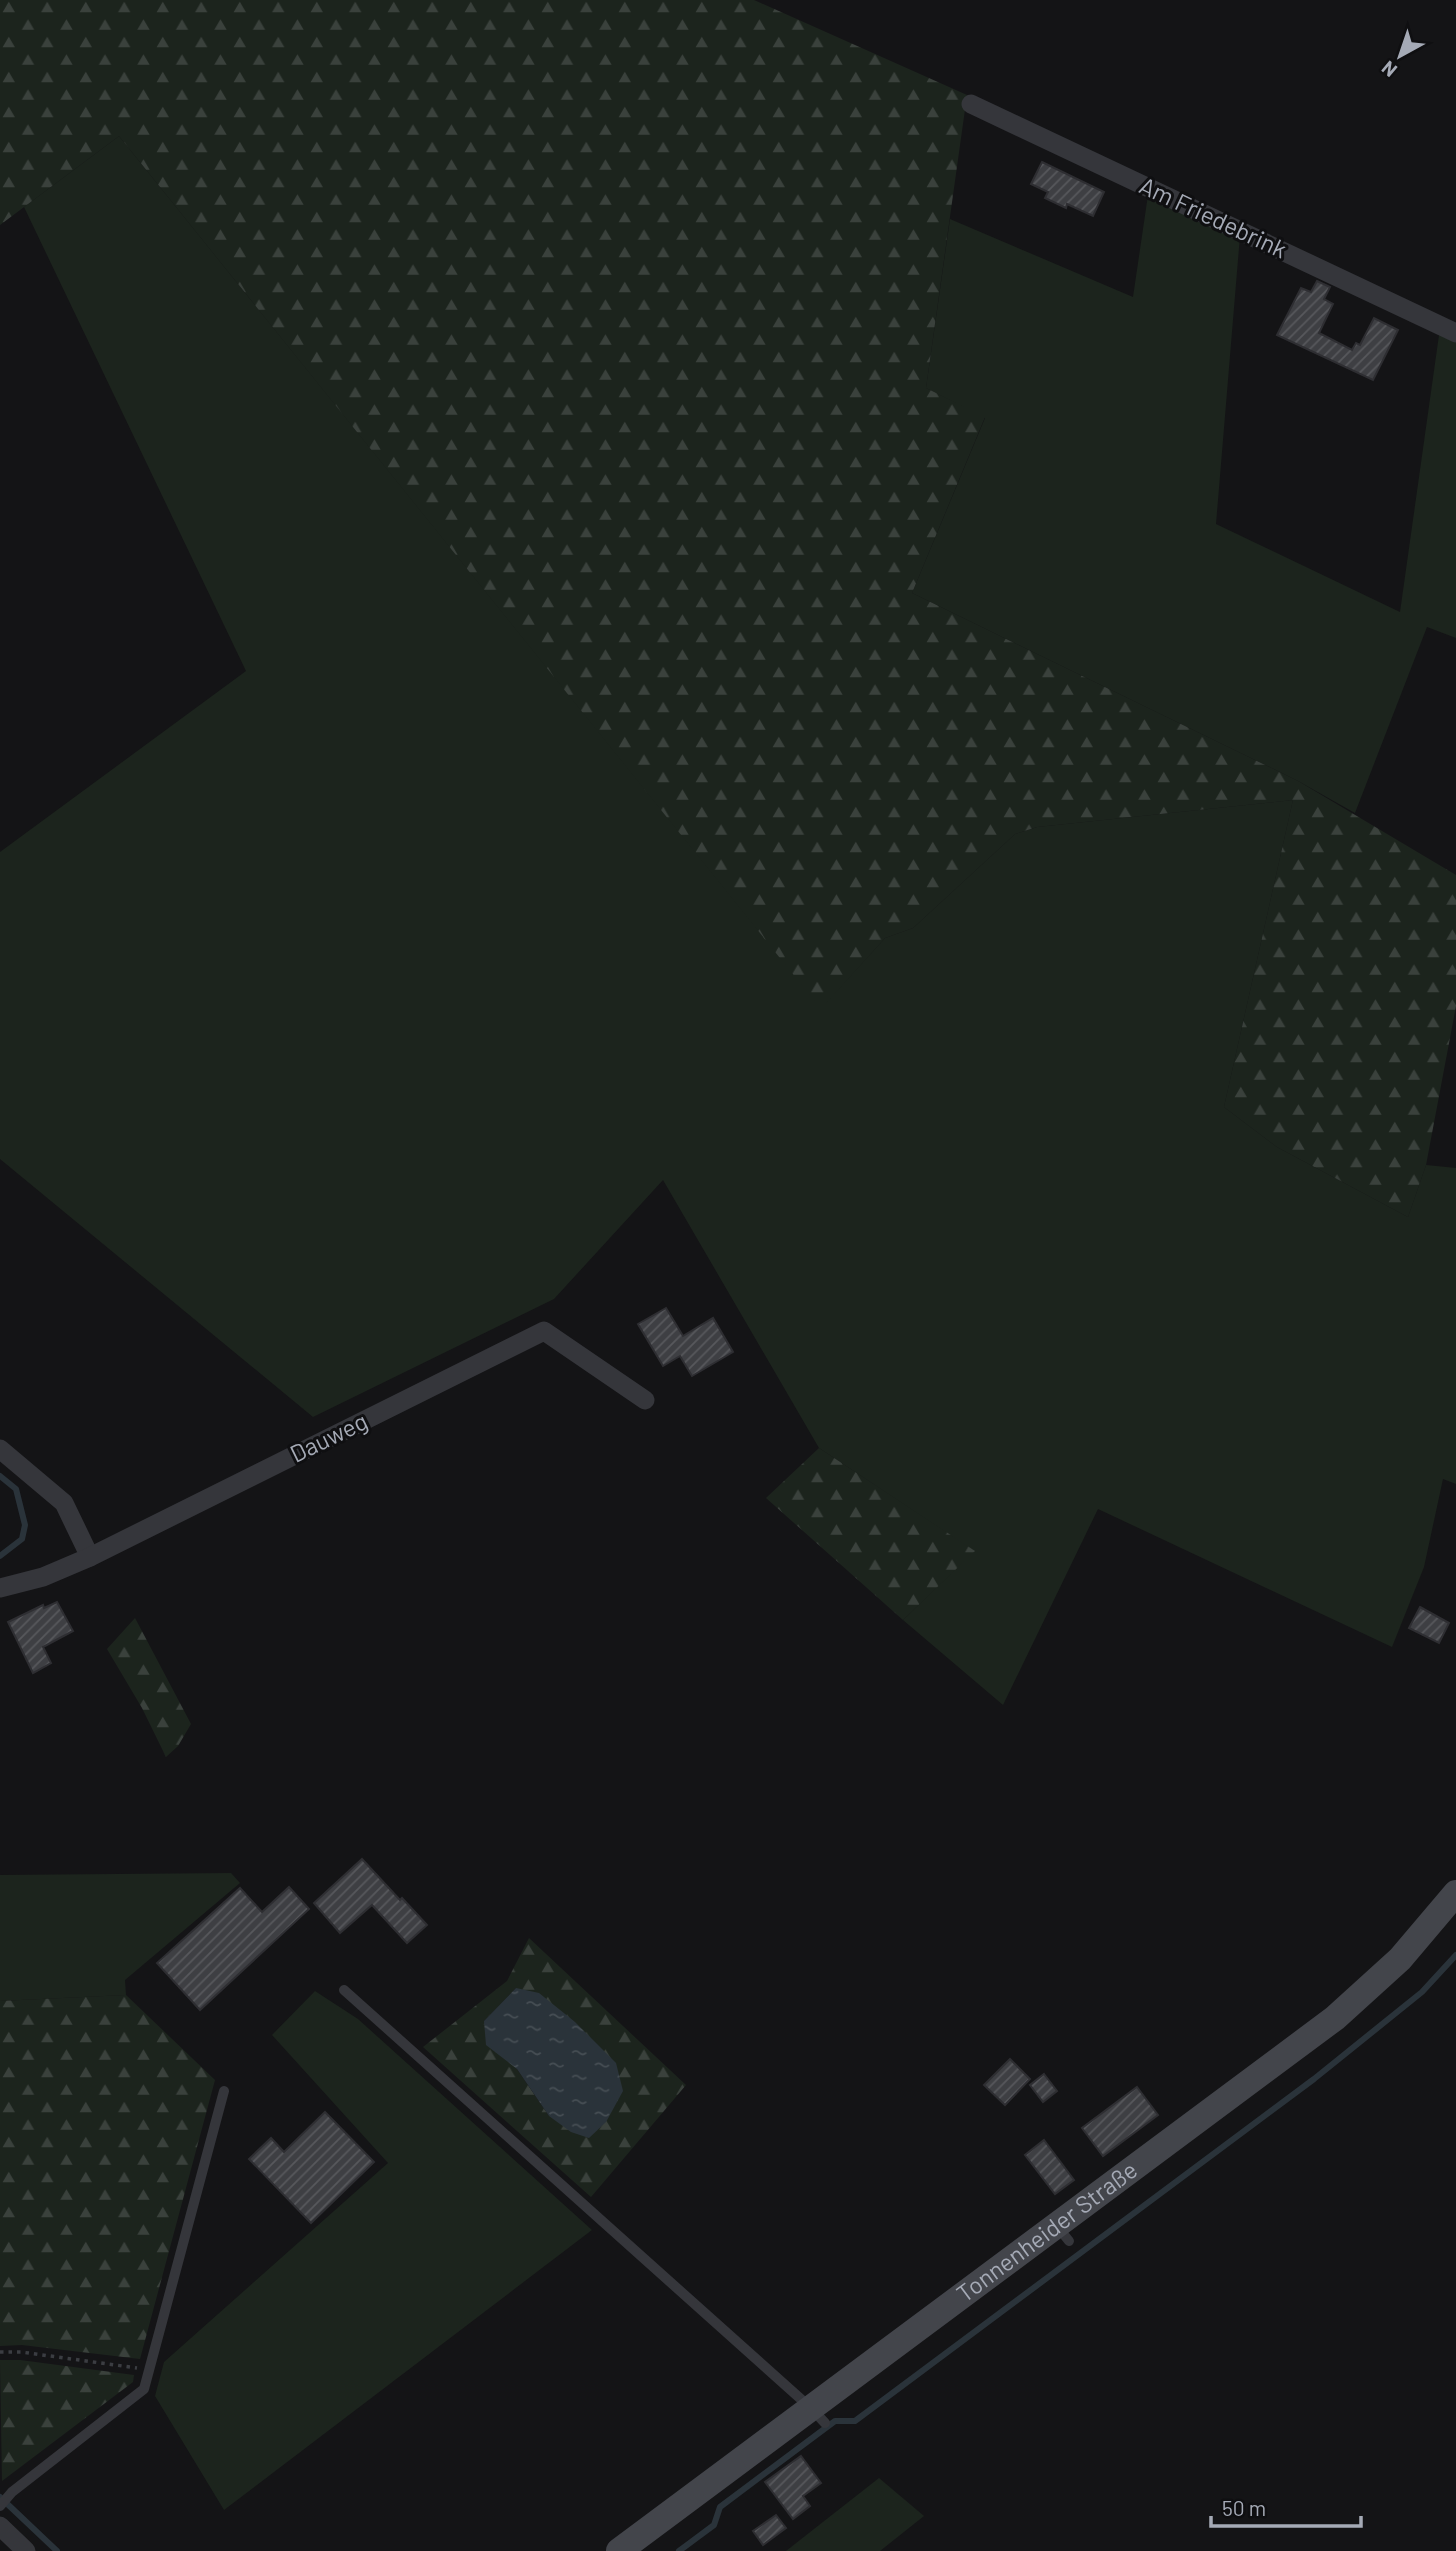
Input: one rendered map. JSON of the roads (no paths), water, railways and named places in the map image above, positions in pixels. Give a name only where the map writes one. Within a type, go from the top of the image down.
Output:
[{"type":"street","name":"Am Friedebrink","points":[[971,104],[1456,333]]},
{"type":"street","name":"Dauweg","points":[[0,1588],[43,1577],[90,1558],[544,1331],[645,1400]]},
{"type":"street","points":[[0,1450],[64,1503],[90,1558]]},
{"type":"street","name":"Tonnenheider Straße","points":[[619,2551],[818,2416],[1063,2234],[1335,2018],[1400,1959],[1456,1893]]},
{"type":"street","points":[[0,2526],[26,2551]]},
{"type":"lane","points":[[344,1990],[818,2416]]},
{"type":"lane","points":[[0,2506],[12,2492],[144,2389],[224,2091]]},
{"type":"water","points":[[516,1988],[539,1993],[575,2022],[616,2063],[623,2091],[606,2122],[589,2138],[571,2132],[549,2116],[517,2069],[486,2045],[484,2021]]},
{"type":"waterway","points":[[0,1476],[16,1489],[25,1525],[22,1539],[0,1556]]},
{"type":"waterway","points":[[679,2551],[714,2525],[720,2507],[835,2421],[855,2421],[1314,2079],[1422,1992],[1456,1955]]},
{"type":"waterway","points":[[0,2497],[57,2551]]}]
